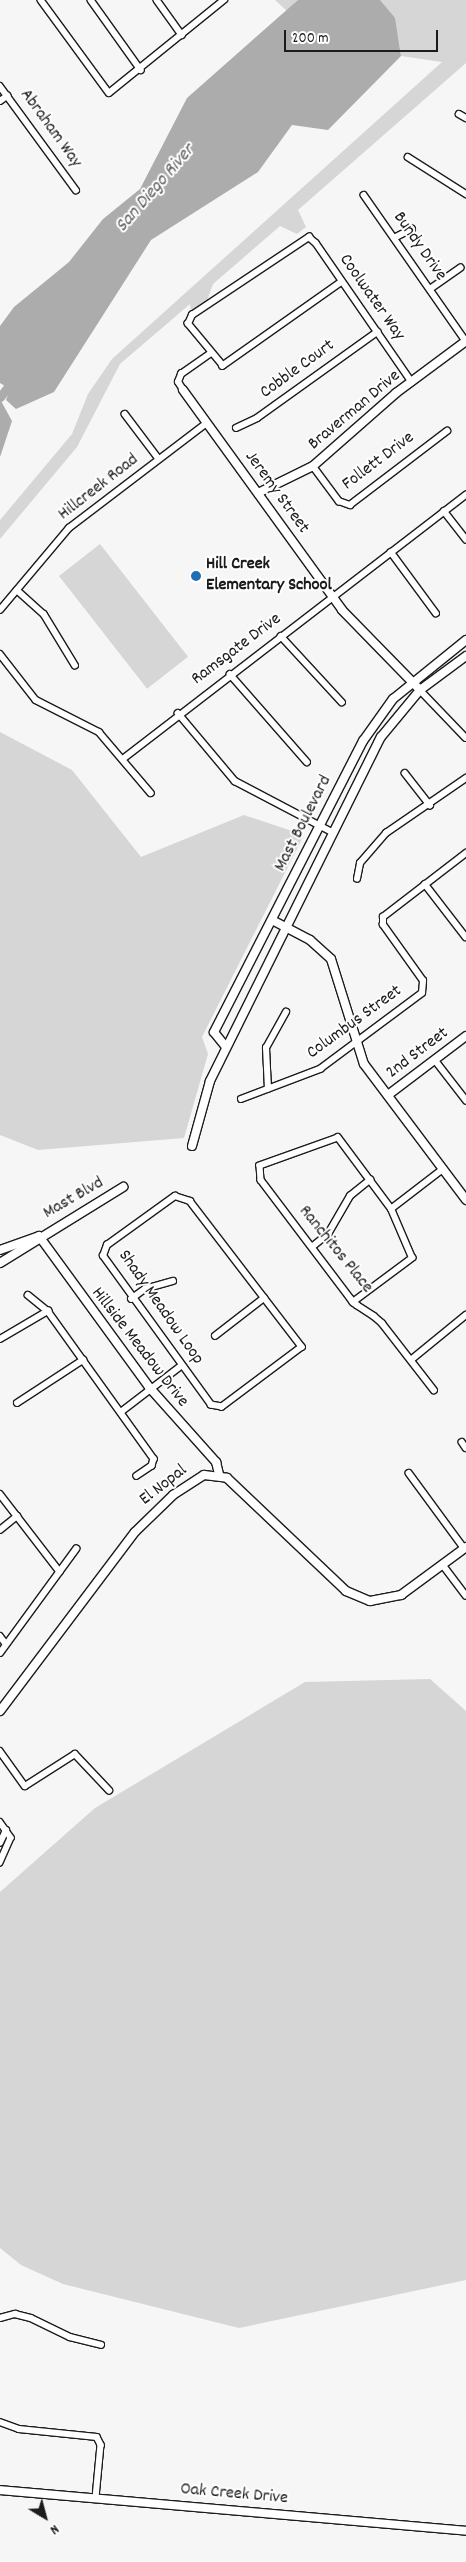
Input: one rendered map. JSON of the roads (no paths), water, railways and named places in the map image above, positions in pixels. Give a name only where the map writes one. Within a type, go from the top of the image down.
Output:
[{"type":"street","points":[[41,0],[109,93],[141,70],[224,0]]},
{"type":"street","points":[[91,0],[141,70]]},
{"type":"street","points":[[157,0],[182,35]]},
{"type":"street","name":"Abraham Way","points":[[0,86],[76,190]]},
{"type":"street","points":[[0,102],[7,96]]},
{"type":"street","points":[[459,114],[466,118]]},
{"type":"street","points":[[408,157],[466,194]]},
{"type":"street","name":"Bundy Drive","points":[[364,195],[466,341]]},
{"type":"street","points":[[394,238],[412,229]]},
{"type":"street","name":"Coolwater Way","points":[[210,354],[188,324],[192,315],[302,238],[316,243],[412,382]]},
{"type":"street","points":[[430,289],[460,268]]},
{"type":"street","points":[[210,354],[220,365],[231,363],[342,282]]},
{"type":"street","name":"Cobble Court","points":[[236,428],[257,418],[377,332]]},
{"type":"street","name":"Braverman Drive","points":[[258,493],[312,466],[412,382],[466,341]]},
{"type":"street","name":"Jeremy Street","points":[[210,354],[181,374],[178,382],[183,390],[332,596],[466,738]]},
{"type":"street","points":[[125,414],[159,459]]},
{"type":"street","name":"Hillcreek Road","points":[[0,610],[69,528],[207,423]]},
{"type":"street","name":"Follett Drive","points":[[312,466],[339,501],[350,505],[447,431]]},
{"type":"street","name":"Ramsgate Drive","points":[[124,759],[178,713],[466,495]]},
{"type":"street","points":[[444,511],[466,539]]},
{"type":"street","points":[[391,552],[436,613]]},
{"type":"street","points":[[17,590],[44,614],[75,665]]},
{"type":"street","points":[[281,636],[342,702]]},
{"type":"street","name":"Mast Boulevard","points":[[226,1048],[214,1032],[374,722],[412,681],[466,640]]},
{"type":"street","points":[[0,654],[36,700],[89,724],[124,759],[152,793]]},
{"type":"street","name":"Mast Boulevard","points":[[192,1146],[198,1114],[226,1048],[381,737],[420,690],[466,656]]},
{"type":"street","points":[[230,674],[307,762]]},
{"type":"street","points":[[178,713],[235,781],[332,832]]},
{"type":"street","points":[[405,773],[430,805]]},
{"type":"street","points":[[357,879],[360,863],[386,833],[430,805],[466,778]]},
{"type":"street","points":[[466,853],[425,884],[466,937]]},
{"type":"street","name":"Columbus Street","points":[[241,1099],[320,1069],[425,986],[382,921],[425,884]]},
{"type":"street","points":[[272,920],[316,944],[336,966],[356,1042],[364,1064],[466,1200]]},
{"type":"street","points":[[268,1090],[266,1048],[286,1012]]},
{"type":"street","name":"2nd Street","points":[[388,1095],[466,1036]]},
{"type":"street","points":[[435,1060],[466,1100]]},
{"type":"street","name":"Ranchitos Place","points":[[370,1180],[338,1138],[257,1169],[312,1248],[353,1302],[382,1322],[434,1390]]},
{"type":"street","points":[[391,1208],[443,1169]]},
{"type":"street","points":[[312,1248],[328,1234],[350,1196],[370,1180],[391,1208],[412,1258],[353,1302]]},
{"type":"street","name":"Mast Blvd","points":[[39,1236],[123,1187]]},
{"type":"street","name":"Shady Meadow Loop","points":[[175,1196],[190,1201],[302,1347],[222,1408],[211,1405],[131,1300],[103,1256],[107,1245],[175,1196]]},
{"type":"street","points":[[0,1250],[39,1236]]},
{"type":"street","points":[[0,1263],[39,1236]]},
{"type":"street","name":"Hillside Meadow Drive","points":[[39,1236],[149,1387],[216,1462],[219,1474]]},
{"type":"street","points":[[131,1300],[145,1289],[173,1281]]},
{"type":"street","points":[[28,1296],[48,1311],[154,1459],[152,1466],[137,1476]]},
{"type":"street","points":[[215,1336],[264,1298]]},
{"type":"street","points":[[0,1339],[48,1311]]},
{"type":"street","points":[[411,1360],[466,1315]]},
{"type":"street","points":[[17,1403],[83,1360]]},
{"type":"street","points":[[121,1412],[149,1387],[181,1366]]},
{"type":"street","points":[[219,1474],[355,1596],[393,1600],[465,1548],[409,1473]]},
{"type":"street","name":"El Nopal","points":[[0,1711],[150,1514],[203,1475],[219,1474]]},
{"type":"street","points":[[0,1494],[60,1572]]},
{"type":"street","points":[[0,1530],[17,1516]]},
{"type":"street","points":[[0,1653],[76,1549]]},
{"type":"street","points":[[443,1564],[466,1594]]},
{"type":"street","points":[[0,1636],[6,1644]]},
{"type":"street","points":[[0,1751],[25,1786],[75,1754],[109,1790]]},
{"type":"street","points":[[0,1822],[11,1838],[0,1863]]},
{"type":"street","points":[[0,1843],[6,1830]]},
{"type":"street","points":[[0,2318],[15,2314],[31,2318],[70,2337],[101,2345]]},
{"type":"street","points":[[0,2422],[19,2429],[97,2436],[101,2445],[96,2498]]},
{"type":"street","name":"Oak Creek Drive","points":[[0,2490],[466,2531]]},
{"type":"water","points":[[298,0],[380,0],[395,18],[401,56],[328,130],[292,125],[258,172],[151,240],[54,392],[16,409],[6,400],[10,389],[0,383],[0,326],[14,307],[69,262],[103,219],[140,189],[187,98]]},
{"type":"water","points":[[0,399],[12,421],[0,457]]},
{"type":"waterway","name":"San Diego River","points":[[0,397],[14,379]]},
{"type":"place","name":"Hill Creek Elementary School","points":[[196,576]]}]
